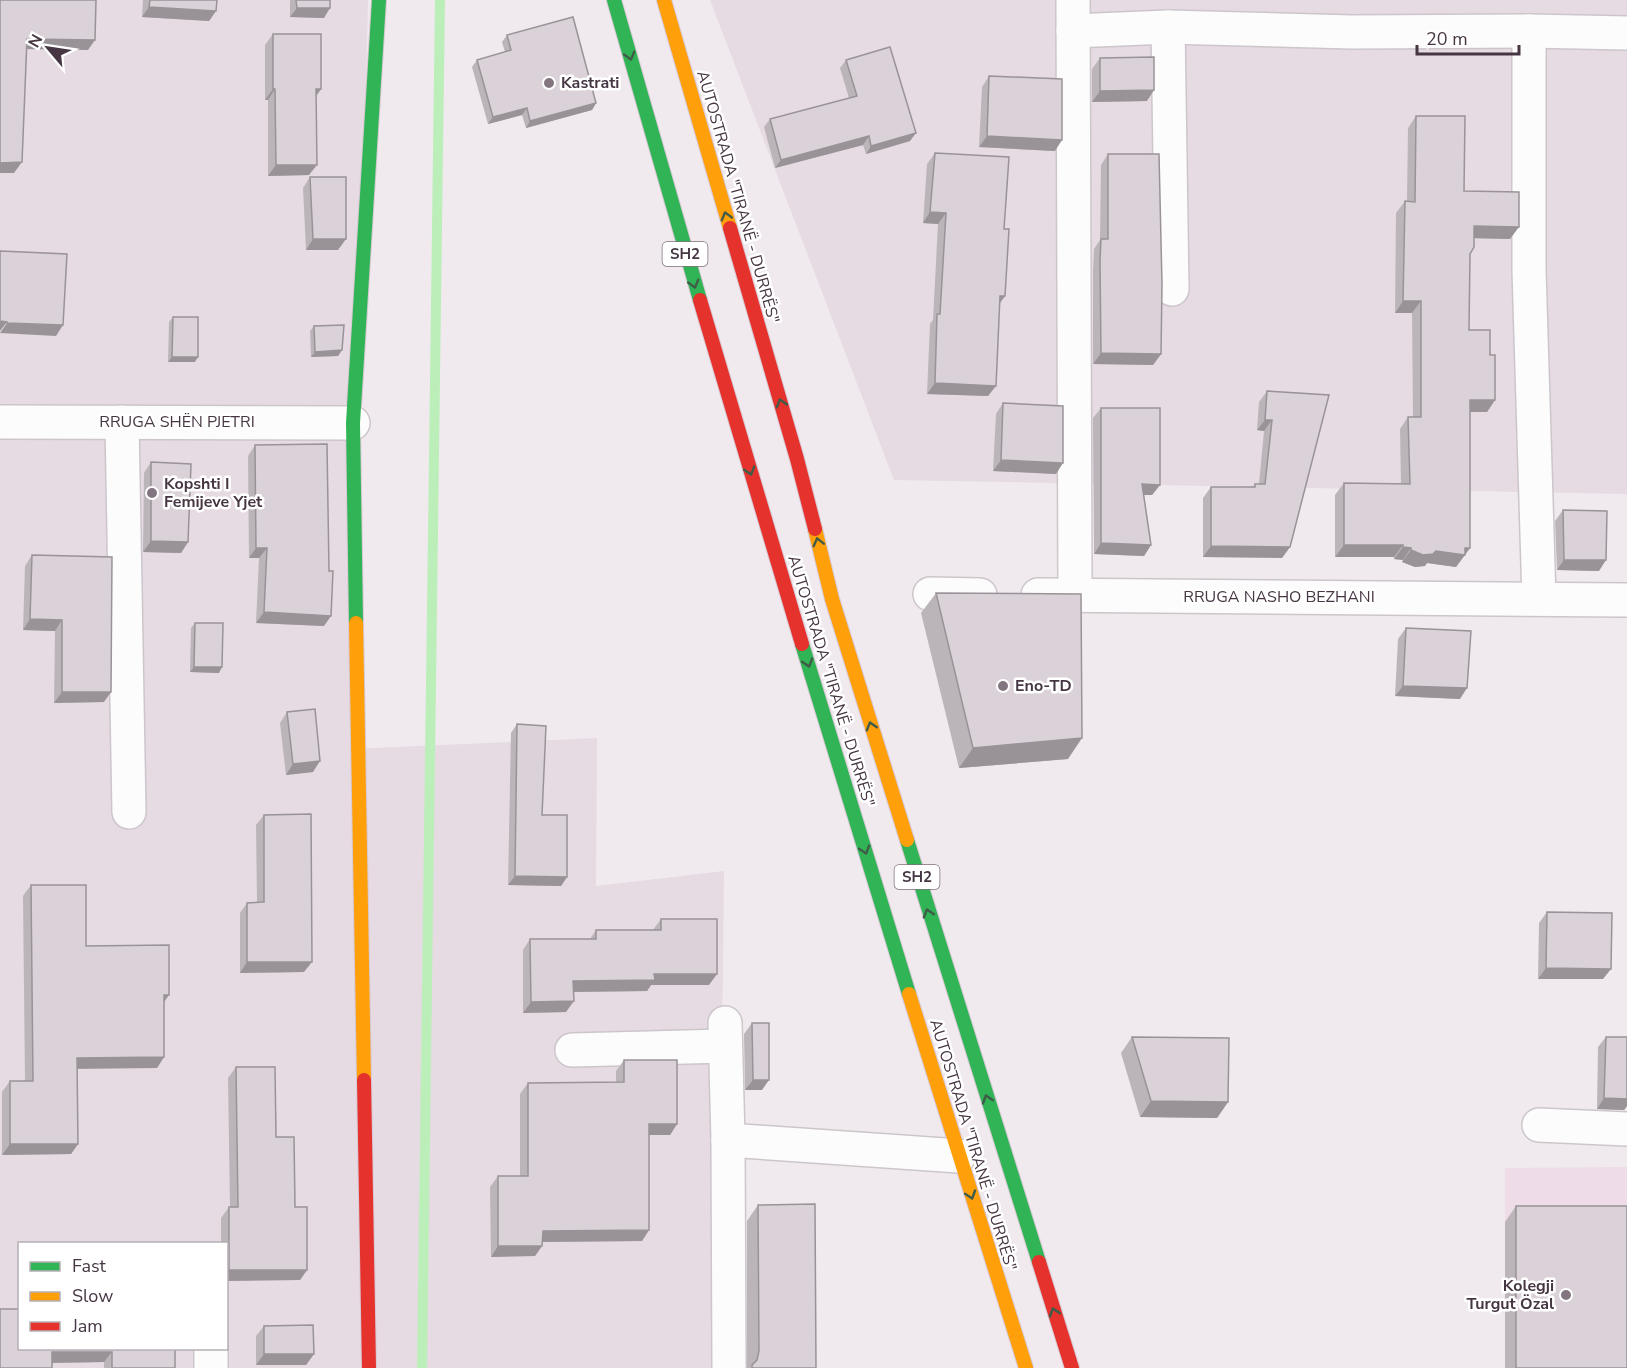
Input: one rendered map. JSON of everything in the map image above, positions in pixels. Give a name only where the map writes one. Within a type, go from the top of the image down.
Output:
[{"type":"main road","points":[[369,1368],[353,423],[379,0]]},
{"type":"main road","name":"AUTOSTRADA \"TIRANË - DURRËS\"","points":[[614,0],[695,289],[959,1156],[1026,1368]]},
{"type":"main road","name":"AUTOSTRADA \"TIRANË - DURRËS\"","points":[[664,0],[797,459],[832,599],[964,1028],[1072,1368]]},
{"type":"street","points":[[1075,595],[1073,15],[1168,27],[1352,32],[1627,33]]},
{"type":"street","points":[[1168,27],[1172,289]]},
{"type":"street","points":[[1529,31],[1529,270],[1539,599]]},
{"type":"street","name":"RRUGA SHËN PJETRI","points":[[0,422],[353,423]]},
{"type":"street","points":[[122,422],[129,812]]},
{"type":"street","name":"RRUGA NASHO BEZHANI","points":[[930,594],[1627,600]]},
{"type":"street","points":[[572,1050],[725,1034],[729,1367]]},
{"type":"street","points":[[1539,1125],[1627,1129]]},
{"type":"street","points":[[728,1140],[959,1156]]},
{"type":"street","points":[[211,1350],[211,1368]]},
{"type":"shaded area","points":[[0,0],[368,0],[351,749],[597,738],[596,886],[724,871],[723,981],[711,1368],[0,1368]]},
{"type":"shaded area","points":[[710,0],[1627,0],[1627,494],[894,480]]},
{"type":"shaded area","name":"Kolegji Turgut Özal","points":[[1627,1167],[1627,1368],[1505,1368],[1505,1168]]},
{"type":"building","points":[[0,0],[96,0],[95,40],[27,39],[22,162],[0,163]]},
{"type":"building","points":[[150,0],[217,0],[216,11],[149,7]]},
{"type":"building","points":[[296,0],[330,0],[330,8],[297,8]]},
{"type":"building","name":"Kastrati","points":[[573,17],[596,103],[530,121],[527,108],[493,117],[477,60],[511,50],[507,35]]},
{"type":"building","points":[[273,34],[321,34],[321,89],[316,89],[317,165],[276,165]]},
{"type":"building","points":[[890,47],[916,133],[871,146],[869,136],[781,160],[770,119],[857,96],[846,60]]},
{"type":"building","points":[[1154,57],[1154,90],[1100,91],[1100,58]]},
{"type":"building","points":[[989,76],[1062,79],[1062,140],[987,136]]},
{"type":"building","points":[[1416,116],[1465,116],[1464,191],[1519,192],[1519,227],[1474,226],[1474,247],[1470,254],[1469,330],[1490,330],[1490,355],[1495,355],[1495,400],[1470,400],[1470,548],[1465,548],[1465,555],[1436,551],[1433,554],[1423,555],[1403,545],[1344,545],[1344,483],[1410,484],[1408,417],[1421,417],[1421,301],[1403,301],[1405,201],[1415,202]]},
{"type":"building","points":[[935,153],[1009,157],[1004,229],[1009,229],[1005,296],[1000,296],[996,386],[935,383],[937,314],[940,314],[946,213],[930,212]]},
{"type":"building","points":[[1108,154],[1159,154],[1161,354],[1101,353],[1100,261],[1101,239],[1108,239]]},
{"type":"building","points":[[310,177],[346,177],[346,239],[313,239]]},
{"type":"building","points":[[0,251],[67,254],[63,325],[0,321]]},
{"type":"building","points":[[173,317],[198,317],[198,357],[172,357]]},
{"type":"building","points":[[344,325],[342,350],[315,352],[314,326]]},
{"type":"building","points":[[1267,391],[1329,395],[1290,547],[1211,546],[1211,487],[1255,487],[1255,484],[1265,484],[1272,420],[1265,420]]},
{"type":"building","points":[[1003,403],[1063,406],[1063,463],[1001,460]]},
{"type":"building","points":[[1101,408],[1160,408],[1160,485],[1142,484],[1151,545],[1101,543]]},
{"type":"building","points":[[327,444],[329,571],[333,571],[331,616],[264,612],[267,548],[256,548],[255,445]]},
{"type":"building","points":[[151,462],[191,464],[188,542],[151,541]]},
{"type":"building","points":[[1563,510],[1607,511],[1606,560],[1564,560]]},
{"type":"building","points":[[32,555],[112,557],[111,692],[62,692],[62,620],[30,619]]},
{"type":"building","name":"Eno-TD","points":[[936,593],[1081,594],[1082,738],[973,748]]},
{"type":"building","points":[[195,623],[223,623],[222,667],[194,667]]},
{"type":"building","points":[[1406,628],[1471,631],[1467,688],[1403,686]]},
{"type":"building","points":[[315,709],[320,761],[293,764],[287,712]]},
{"type":"building","points":[[517,724],[546,726],[542,815],[567,815],[567,877],[515,876]]},
{"type":"building","points":[[311,814],[312,962],[247,962],[247,903],[264,902],[264,815]]},
{"type":"building","points":[[31,885],[86,885],[86,946],[169,945],[169,995],[164,995],[164,1057],[77,1058],[78,1144],[10,1144],[10,1081],[33,1081]]},
{"type":"building","points":[[1547,912],[1612,913],[1611,969],[1546,968]]},
{"type":"building","points":[[661,919],[717,919],[717,974],[654,974],[655,980],[573,981],[574,1001],[531,1002],[530,939],[596,939],[596,930],[661,930]]},
{"type":"building","points":[[752,1023],[769,1023],[769,1080],[753,1080]]},
{"type":"building","points":[[1132,1037],[1229,1038],[1228,1102],[1151,1101]]},
{"type":"building","points":[[1606,1037],[1627,1037],[1627,1099],[1604,1098]]},
{"type":"building","points":[[624,1060],[677,1060],[677,1124],[649,1124],[649,1230],[543,1231],[542,1246],[498,1246],[498,1176],[528,1176],[528,1083],[624,1082]]},
{"type":"building","points":[[236,1067],[275,1067],[276,1137],[294,1137],[295,1207],[307,1207],[307,1270],[229,1270],[229,1207],[238,1207]]},
{"type":"building","points":[[815,1204],[816,1368],[752,1368],[759,1351],[758,1205]]},
{"type":"building","name":"Kolegji Turgut Özal","points":[[1516,1206],[1627,1206],[1627,1368],[1516,1368]]},
{"type":"building","points":[[0,1309],[18,1309],[18,1350],[175,1350],[175,1368],[112,1368],[112,1352],[52,1352],[52,1368],[0,1368]]},
{"type":"building","points":[[313,1325],[314,1354],[264,1354],[264,1326]]},
{"type":"waterway","points":[[422,1368],[440,0]]},
{"type":"traffic: fast","points":[[356,623],[353,423],[379,0]]},
{"type":"traffic: fast","points":[[614,0],[700,300]]},
{"type":"traffic: fast","points":[[802,644],[909,994]]},
{"type":"traffic: fast","points":[[907,840],[1039,1262]]},
{"type":"traffic: slow","points":[[664,0],[730,228]]},
{"type":"traffic: slow","points":[[815,529],[832,599],[907,840]]},
{"type":"traffic: slow","points":[[356,623],[364,1080]]},
{"type":"traffic: slow","points":[[909,994],[1026,1368]]},
{"type":"traffic: jam","points":[[730,228],[815,529]]},
{"type":"traffic: jam","points":[[700,300],[802,644]]},
{"type":"traffic: jam","points":[[364,1080],[369,1368]]},
{"type":"traffic: jam","points":[[1039,1262],[1072,1368]]},
{"type":"place","name":"Kastrati","points":[[549,83]]},
{"type":"place","name":"Kopshti I Femijeve Yjet","points":[[152,493]]},
{"type":"place","name":"Eno-TD","points":[[1003,686]]},
{"type":"place","name":"Kolegji Turgut Özal","points":[[1566,1295]]}]
